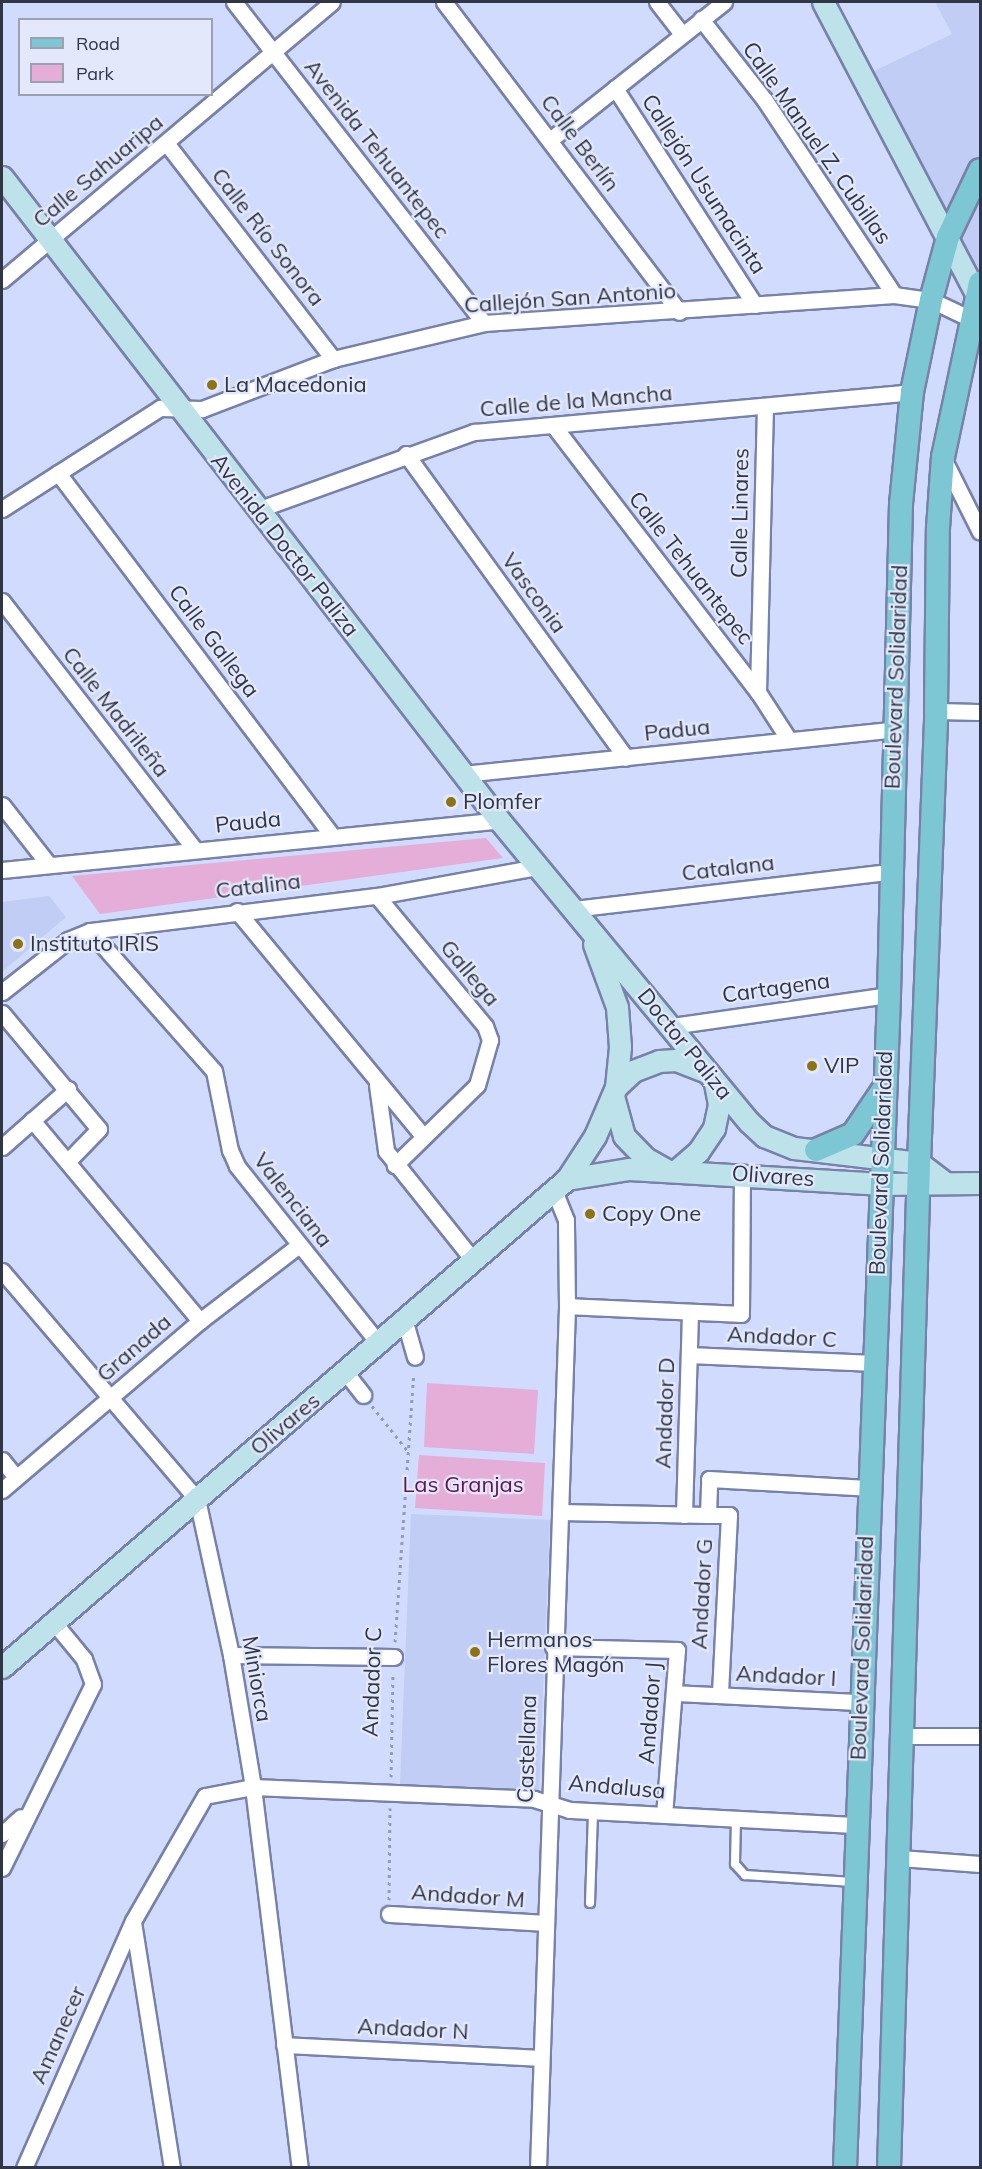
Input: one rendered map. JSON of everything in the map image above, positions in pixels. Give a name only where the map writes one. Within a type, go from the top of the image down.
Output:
[{"type":"main road","points":[[823,2],[948,237],[977,299]]},
{"type":"main road","name":"Boulevard Solidaridad","points":[[845,2168],[879,1184],[889,995],[890,872],[901,504],[912,392],[931,300],[948,237],[981,170]]},
{"type":"main road","name":"Avenida Doctor Paliza","points":[[2,177],[257,510],[499,820],[578,916]]},
{"type":"main road","name":"Boulevard Solidaridad","points":[[889,2168],[900,1858],[918,1174],[936,711],[938,528],[943,457],[970,377],[977,299]]},
{"type":"main road","name":"Doctor Paliza","points":[[578,916],[710,1077],[764,1136],[794,1148],[881,1158],[918,1174]]},
{"type":"main road","name":"Olivares","points":[[2,1667],[346,1373],[560,1185],[595,1136],[615,1091],[620,1047],[617,1007],[578,916]]},
{"type":"main road","points":[[676,1060],[710,1077],[719,1104],[714,1128],[698,1152],[671,1170],[645,1158],[624,1136],[615,1091],[633,1071],[659,1061],[676,1060]]},
{"type":"main road","points":[[816,1150],[853,1134],[883,1090]]},
{"type":"main road","name":"Olivares","points":[[560,1185],[609,1169],[671,1170],[879,1184],[918,1174],[944,1182],[981,1183]]},
{"type":"street","name":"Avenida Tehuantepec","points":[[234,2],[484,323]]},
{"type":"street","name":"Calle Sahuaripa","points":[[2,280],[167,144],[332,2]]},
{"type":"street","name":"Calle Berlín","points":[[444,2],[679,312]]},
{"type":"street","points":[[657,2],[682,33]]},
{"type":"street","points":[[550,140],[682,33],[724,2]]},
{"type":"street","name":"Calle Manuel Z. Cubillas","points":[[701,19],[764,99],[894,295]]},
{"type":"street","name":"Callejón Usumacinta","points":[[615,88],[755,305]]},
{"type":"street","name":"Calle Río Sonora","points":[[167,144],[333,359]]},
{"type":"street","name":"Callejón San Antonio","points":[[2,509],[160,408],[202,409],[333,359],[484,323],[679,312],[894,295],[931,300],[977,299]]},
{"type":"street","name":"Calle de la Mancha","points":[[257,510],[406,454],[474,432],[912,392]]},
{"type":"street","name":"Calle Linares","points":[[758,692],[765,407]]},
{"type":"street","name":"Calle Tehuantepec","points":[[553,425],[758,692],[789,740]]},
{"type":"street","name":"Vasconia","points":[[406,454],[626,758]]},
{"type":"street","points":[[943,457],[981,532]]},
{"type":"street","name":"Calle Gallega","points":[[58,473],[333,836]]},
{"type":"street","name":"Calle Madrileña","points":[[2,601],[195,850]]},
{"type":"street","points":[[936,711],[981,712]]},
{"type":"street","name":"Padua","points":[[463,774],[895,729]]},
{"type":"street","points":[[2,805],[49,865]]},
{"type":"street","name":"Pauda","points":[[2,870],[499,820]]},
{"type":"street","name":"Catalina","points":[[2,992],[68,940],[90,931],[237,911],[377,896],[537,867]]},
{"type":"street","name":"Catalana","points":[[578,916],[890,872]]},
{"type":"street","name":"Gallega","points":[[377,896],[485,1026],[490,1041],[482,1078],[394,1165]]},
{"type":"street","points":[[237,911],[424,1137]]},
{"type":"street","name":"Valenciana","points":[[90,931],[214,1071],[230,1150],[237,1166],[379,1344]]},
{"type":"street","name":"Cartagena","points":[[670,1026],[889,995]]},
{"type":"street","points":[[2,1013],[68,1089],[99,1129],[68,1161]]},
{"type":"street","points":[[375,1080],[383,1119],[384,1144],[394,1165],[473,1260]]},
{"type":"street","points":[[2,1147],[68,1089]]},
{"type":"street","points":[[32,1120],[200,1321]]},
{"type":"street","name":"Andador C","points":[[567,1306],[741,1314],[742,1174]]},
{"type":"street","name":"Castellana","points":[[538,2168],[552,1647],[560,1512],[567,1306],[566,1220],[560,1185]]},
{"type":"street","name":"Granada","points":[[2,1490],[200,1321],[299,1245]]},
{"type":"street","name":"Miniorca","points":[[2,1271],[197,1499],[231,1655],[252,1787],[300,2168]]},
{"type":"street","name":"Andador D","points":[[684,1515],[690,1313]]},
{"type":"street","points":[[405,1322],[415,1357]]},
{"type":"street","name":"Andador C","points":[[690,1355],[873,1363]]},
{"type":"street","points":[[346,1373],[363,1395]]},
{"type":"street","points":[[2,1460],[16,1477]]},
{"type":"street","points":[[560,1512],[708,1515],[709,1479],[868,1488]]},
{"type":"street","name":"Andador G","points":[[708,1515],[729,1515],[720,1695]]},
{"type":"street","points":[[2,1868],[25,1814],[89,1698],[93,1684],[84,1659],[55,1624]]},
{"type":"street","name":"Andador J","points":[[552,1647],[677,1650],[664,1814]]},
{"type":"street","points":[[231,1655],[322,1654],[394,1657]]},
{"type":"street","name":"Andador I","points":[[674,1693],[860,1702]]},
{"type":"street","points":[[903,1736],[981,1736]]},
{"type":"street","name":"Andalusa","points":[[199,1803],[214,1792],[252,1787],[548,1802],[569,1810],[593,1812],[856,1825]]},
{"type":"street","name":"Amanecer","points":[[24,2168],[133,1921],[199,1803]]},
{"type":"street","points":[[2,1834],[25,1814]]},
{"type":"street","points":[[900,1858],[981,1864]]},
{"type":"street","name":"Andador M","points":[[389,1914],[544,1923]]},
{"type":"street","points":[[133,1921],[172,2168]]},
{"type":"street","name":"Andador N","points":[[284,2045],[540,2058]]},
{"type":"street","points":[[162,2168],[169,2148]]},
{"type":"lane","points":[[590,1903],[593,1812]]},
{"type":"lane","points":[[736,1819],[735,1864],[745,1875],[855,1882]]},
{"type":"path","name":"Andador C","points":[[389,1914],[394,1657],[415,1357]]},
{"type":"path","points":[[363,1395],[409,1451]]},
{"type":"shaded area","points":[[935,2],[980,2],[980,280],[872,72],[952,34]]},
{"type":"shaded area","name":"Instituto IRIS","points":[[49,896],[66,917],[2,972],[2,902]]},
{"type":"shaded area","name":"Hermanos Flores Magón","points":[[411,1514],[550,1520],[539,1790],[400,1784]]},
{"type":"green space","points":[[486,838],[503,858],[100,914],[72,876]]},
{"type":"green space","points":[[427,1383],[538,1390],[534,1454],[424,1447]]},
{"type":"green space","name":"Las Granjas","points":[[419,1455],[545,1463],[542,1516],[415,1508]]},
{"type":"place","name":"La Macedonia","points":[[212,385]]},
{"type":"place","name":"Plomfer","points":[[451,802]]},
{"type":"place","name":"Instituto IRIS","points":[[18,944]]},
{"type":"place","name":"VIP","points":[[812,1066]]},
{"type":"place","name":"Copy One","points":[[590,1214]]},
{"type":"place","name":"Hermanos Flores Magón","points":[[475,1652]]}]
